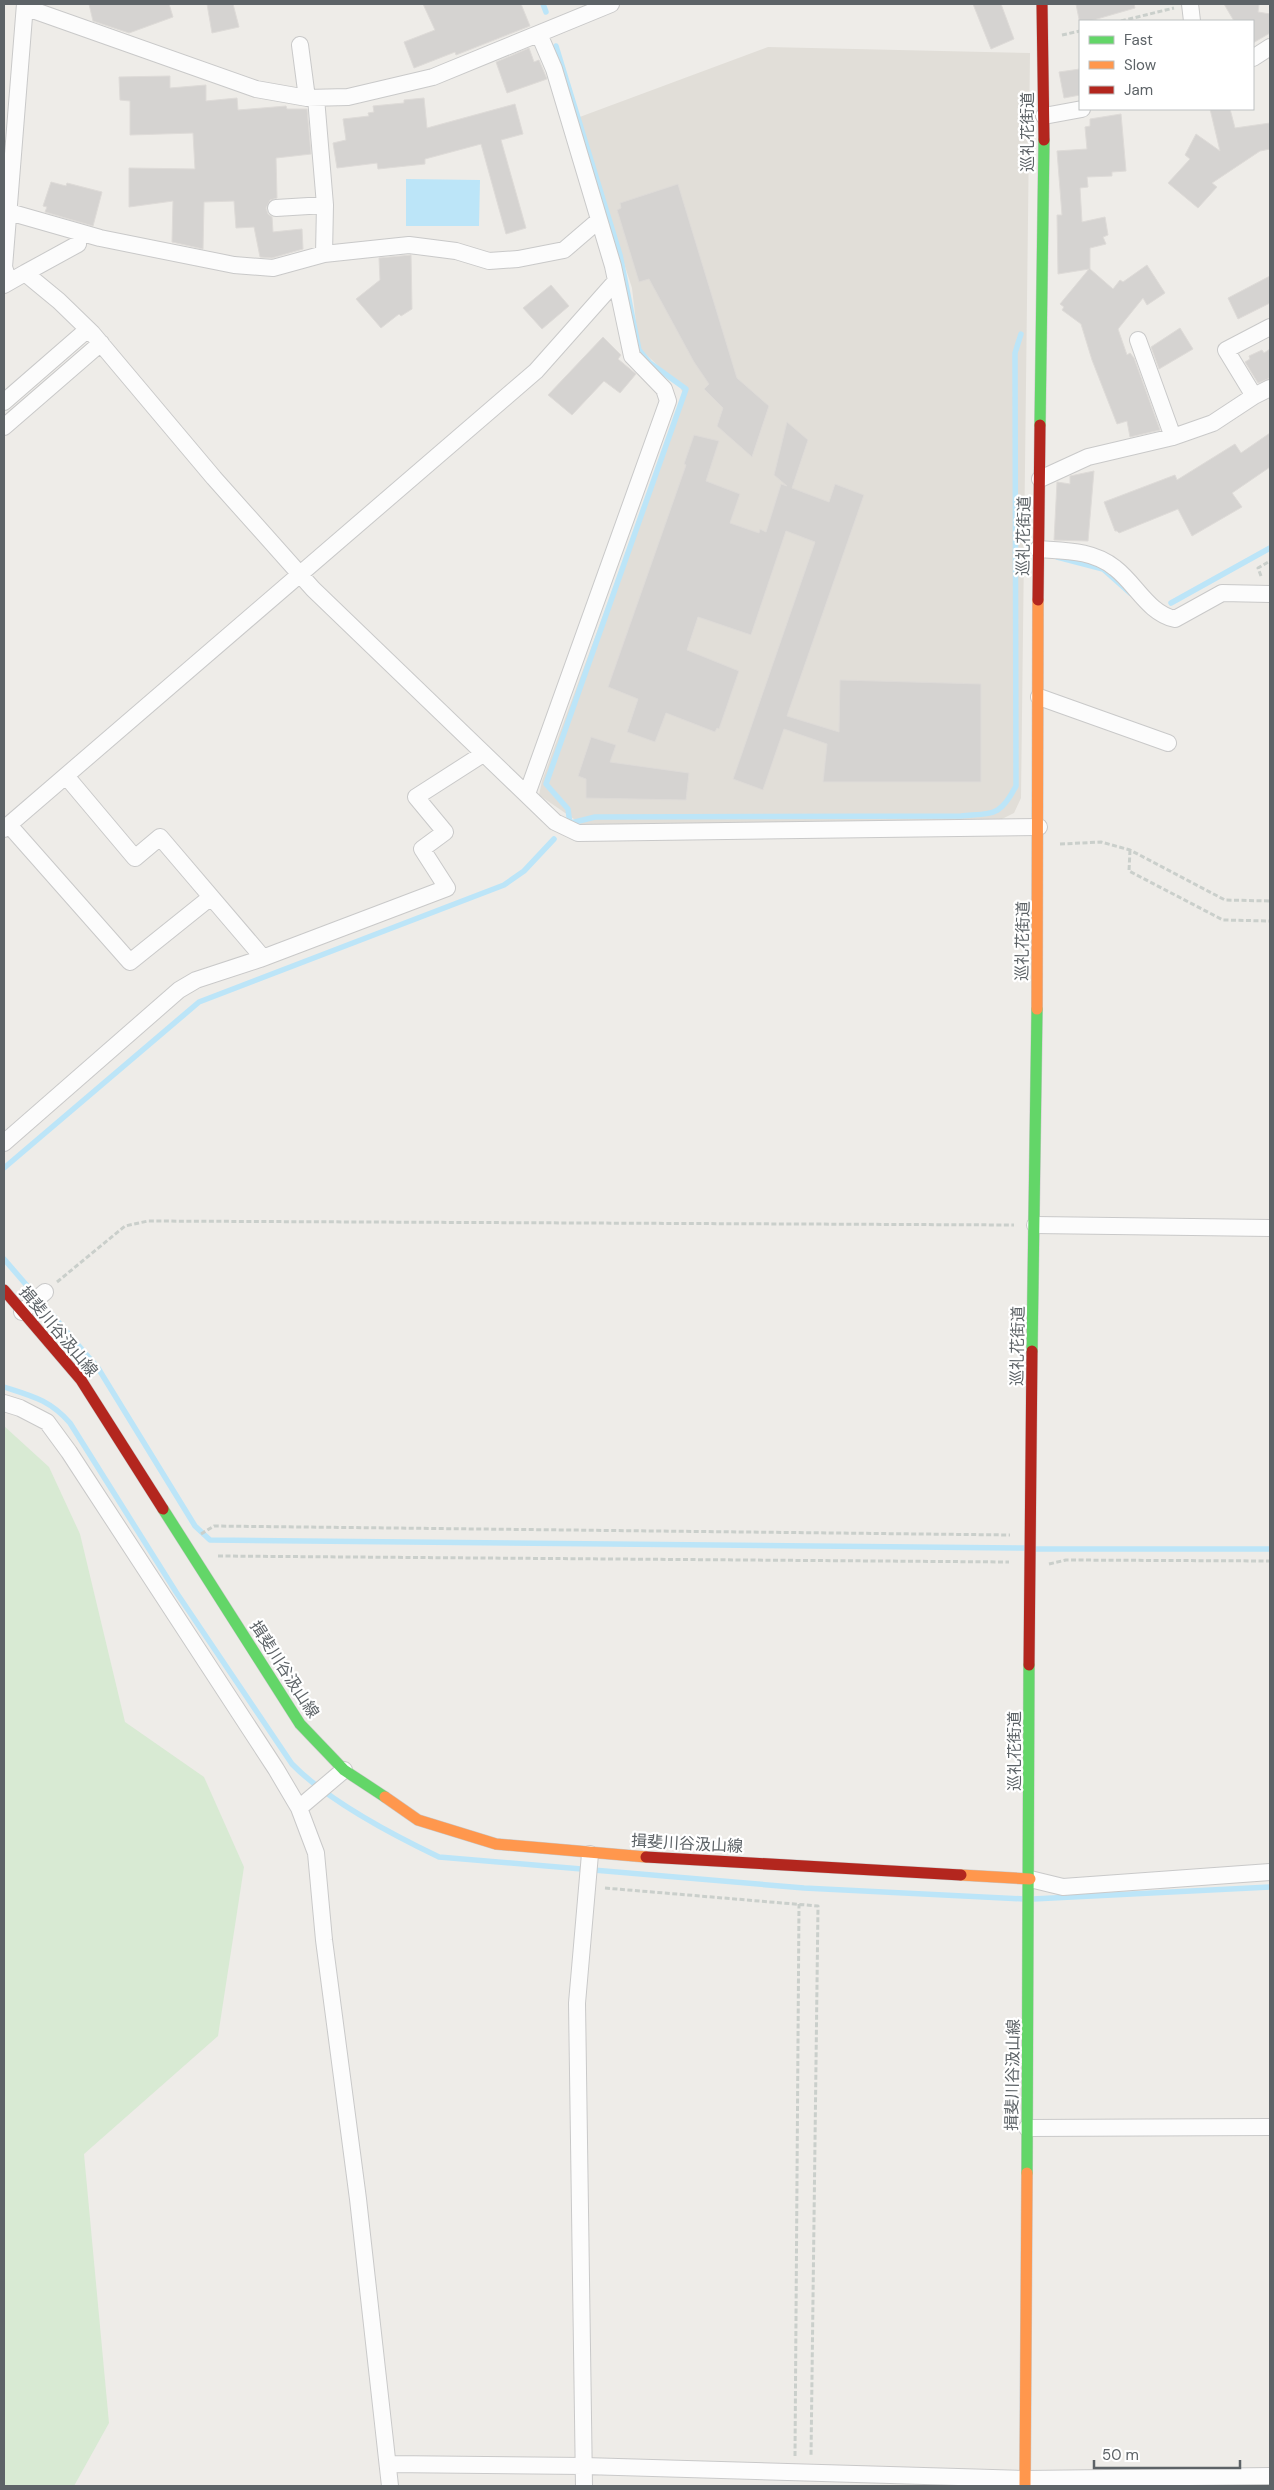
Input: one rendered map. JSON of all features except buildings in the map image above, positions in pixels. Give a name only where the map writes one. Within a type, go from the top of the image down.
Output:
[{"type":"main road","name":"巡礼花街道","points":[[1030,1880],[1030,1535],[1039,845],[1038,549],[1044,116],[1042,4]]},
{"type":"main road","name":"揖斐川谷汲山線","points":[[4,1290],[80,1380],[300,1724],[344,1770],[418,1820],[496,1844],[590,1854],[1030,1880],[1025,2483]]},
{"type":"street","points":[[78,244],[6,283],[4,267],[26,6],[256,89],[312,98],[348,97],[433,77],[611,4]]},
{"type":"street","points":[[1191,4],[1192,20]]},
{"type":"street","points":[[527,794],[668,401],[664,389],[632,356],[599,220],[554,69],[540,34]]},
{"type":"street","points":[[300,45],[312,98],[325,205],[324,254]]},
{"type":"street","points":[[1254,57],[1270,47]]},
{"type":"street","points":[[1044,116],[1079,110]]},
{"type":"street","points":[[276,208],[325,205]]},
{"type":"street","points":[[9,212],[100,238],[234,265],[273,268],[324,254],[409,245],[456,251],[489,261],[518,259],[564,250],[599,220]]},
{"type":"street","points":[[25,273],[101,343],[300,575],[555,822],[578,833],[1039,828]]},
{"type":"street","points":[[211,897],[130,962],[6,828],[536,371],[615,282]]},
{"type":"street","points":[[1254,396],[1226,350],[1270,327]]},
{"type":"street","points":[[4,402],[88,329]]},
{"type":"street","points":[[1138,340],[1173,437]]},
{"type":"street","points":[[4,427],[101,343]]},
{"type":"street","points":[[1040,480],[1088,457],[1173,437],[1213,423],[1254,396],[1270,388]]},
{"type":"street","points":[[1038,549],[1085,552],[1115,567],[1161,616],[1175,620],[1222,594],[1270,594]]},
{"type":"street","points":[[1039,697],[1168,743]]},
{"type":"street","points":[[4,1143],[179,990],[196,980],[260,959],[447,888],[422,849],[445,832],[416,797],[483,754]]},
{"type":"street","points":[[66,776],[135,858],[160,837],[259,953],[260,959]]},
{"type":"street","points":[[1035,1225],[1270,1228]]},
{"type":"street","points":[[22,1312],[45,1292]]},
{"type":"street","points":[[4,1403],[20,1408],[47,1422],[63,1444],[276,1769],[299,1808],[316,1854],[324,1940],[358,2199],[390,2486]]},
{"type":"street","points":[[299,1808],[344,1770]]},
{"type":"street","points":[[584,2486],[577,2002],[590,1854]]},
{"type":"street","points":[[1030,1880],[1063,1887],[1270,1872]]},
{"type":"street","points":[[1027,2128],[1270,2126]]},
{"type":"street","points":[[388,2464],[584,2466],[1025,2483],[1270,2476]]},
{"type":"path","points":[[1125,20],[1191,4]]},
{"type":"path","points":[[1039,845],[1101,842],[1130,850],[1225,900],[1270,900]]},
{"type":"path","points":[[1130,850],[1129,871],[1222,920],[1270,921]]},
{"type":"path","points":[[45,1292],[125,1226],[148,1220],[1035,1225]]},
{"type":"path","points":[[184,1545],[214,1526],[1030,1535]]},
{"type":"path","points":[[194,1560],[202,1556],[212,1556],[987,1561],[1031,1566],[1066,1560],[1270,1562]]},
{"type":"path","points":[[587,1886],[818,1906],[803,2473]]},
{"type":"path","points":[[799,1904],[803,2473]]},
{"type":"shaded area","points":[[768,47],[1030,53],[1021,798],[1014,813],[994,823],[587,828],[539,795],[542,781],[684,396],[680,386],[639,348],[632,288],[577,118]]},
{"type":"green space","points":[[4,1426],[49,1467],[80,1534],[125,1722],[204,1777],[244,1867],[218,2036],[84,2154],[109,2423],[74,2486],[4,2486]]},
{"type":"water","points":[[406,179],[480,180],[479,226],[406,226]]},
{"type":"waterway","points":[[543,4],[546,12]]},
{"type":"waterway","points":[[556,46],[620,255],[639,350],[650,363],[686,389],[546,784],[568,809],[570,824]]},
{"type":"waterway","points":[[571,823],[595,817],[961,816],[994,812],[1005,803],[1016,786],[1015,353],[1021,334]]},
{"type":"waterway","points":[[1171,603],[1270,548]]},
{"type":"waterway","points":[[1057,557],[1103,569],[1130,593]]},
{"type":"waterway","points":[[4,1168],[199,1002],[504,885],[524,871],[554,839]]},
{"type":"waterway","points":[[4,1259],[98,1368],[195,1526],[210,1540],[1026,1548]]},
{"type":"waterway","points":[[4,1387],[32,1396],[48,1404],[70,1423],[176,1592],[292,1764],[323,1791],[361,1816],[421,1848],[439,1857],[804,1888],[1024,1899]]},
{"type":"waterway","points":[[1035,1549],[1270,1549]]},
{"type":"waterway","points":[[1033,1899],[1270,1887]]},
{"type":"traffic: fast","points":[[1040,425],[1044,140]]},
{"type":"traffic: fast","points":[[1032,1351],[1037,1009]]},
{"type":"traffic: fast","points":[[163,1509],[300,1724],[344,1770],[385,1797]]},
{"type":"traffic: fast","points":[[1027,2173],[1029,1665]]},
{"type":"traffic: slow","points":[[1037,1009],[1038,600]]},
{"type":"traffic: slow","points":[[385,1797],[418,1820],[496,1844],[646,1857]]},
{"type":"traffic: slow","points":[[961,1875],[1030,1879]]},
{"type":"traffic: slow","points":[[1025,2486],[1027,2173]]},
{"type":"traffic: jam","points":[[1042,4],[1044,140]]},
{"type":"traffic: jam","points":[[1038,600],[1040,425]]},
{"type":"traffic: jam","points":[[4,1290],[81,1380],[163,1509]]},
{"type":"traffic: jam","points":[[1029,1665],[1032,1351]]},
{"type":"traffic: jam","points":[[646,1857],[961,1875]]}]
